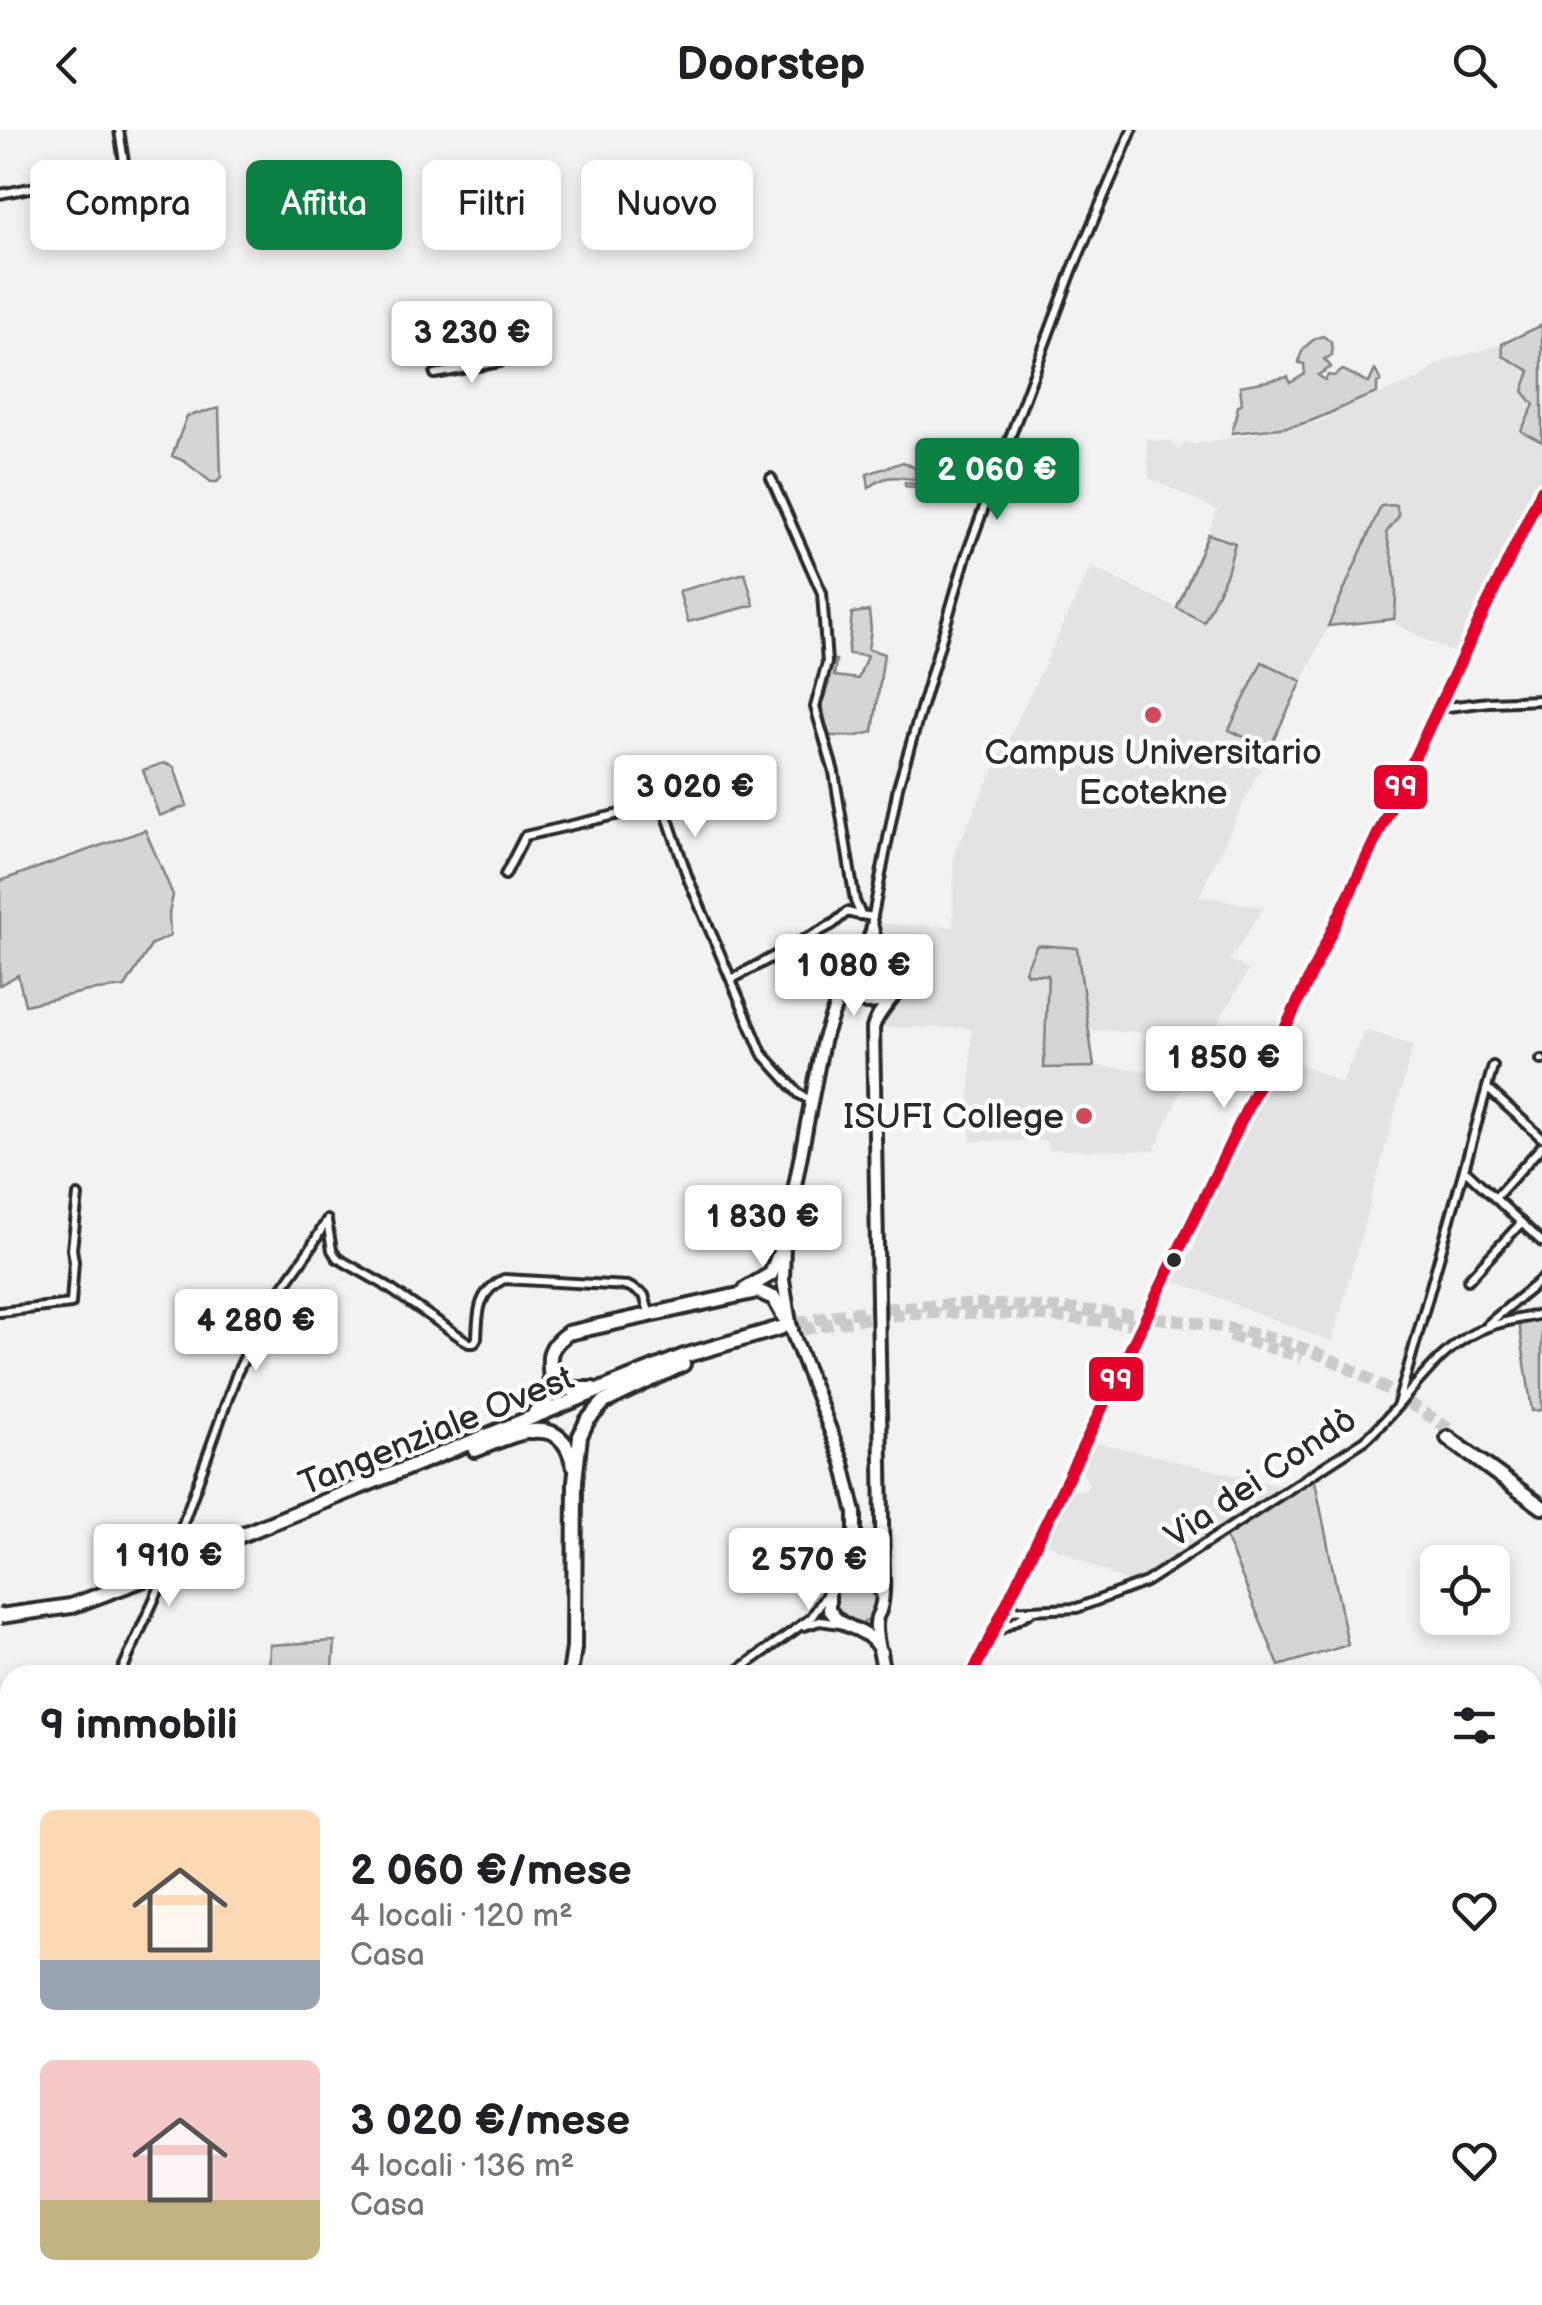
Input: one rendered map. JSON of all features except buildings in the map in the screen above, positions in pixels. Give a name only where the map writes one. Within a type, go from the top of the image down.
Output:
[{"type":"highway","points":[[739,1292],[768,1278],[784,1242]]},
{"type":"highway","points":[[464,1448],[540,1409],[550,1396],[549,1355],[556,1341],[568,1332],[757,1291],[774,1298],[784,1331]]},
{"type":"highway","name":"Tangenziale Ovest","points":[[464,1448],[685,1362],[784,1331]]},
{"type":"highway","name":"Tangenziale Ovest","points":[[0,1613],[71,1606],[647,1371],[714,1346],[784,1331]]},
{"type":"highway","points":[[575,1480],[580,1436],[598,1408],[610,1398],[685,1362]]},
{"type":"highway","points":[[551,1371],[564,1386],[584,1391],[647,1371]]},
{"type":"highway","points":[[464,1448],[522,1432],[543,1431],[566,1444],[575,1480],[573,1665]]},
{"type":"highway","points":[[1542,1498],[1450,1435],[1542,1507]]},
{"type":"main road","points":[[977,1665],[1224,1159],[1542,490]]},
{"type":"main road","points":[[881,1652],[869,1634],[847,1626],[829,1610],[829,1590],[851,1563],[857,1547],[853,1500],[843,1463],[784,1331],[783,1280],[784,1242],[823,1041],[852,963],[874,950],[891,955],[900,966],[902,982],[877,1016],[873,1028],[882,1596],[876,1629],[881,1652],[883,1665]]},
{"type":"main road","points":[[848,980],[854,994],[866,1003],[889,1001]]},
{"type":"main road","points":[[838,1578],[850,1572],[862,1573],[878,1584],[882,1596]]},
{"type":"main road","points":[[847,1626],[868,1624],[878,1614]]},
{"type":"street","points":[[0,194],[119,170],[124,162],[119,130]]},
{"type":"street","points":[[858,956],[866,944],[873,918],[877,880],[898,787],[966,556],[1077,258],[1132,130]]},
{"type":"street","points":[[435,374],[500,362]]},
{"type":"street","points":[[771,478],[822,594],[826,664],[816,707],[834,772],[860,915]]},
{"type":"street","points":[[1437,708],[1542,700]]},
{"type":"street","points":[[506,875],[525,836],[660,807],[669,816],[688,878],[765,1059],[803,1098],[812,1100]]},
{"type":"street","points":[[732,979],[833,924],[846,912],[873,918]]},
{"type":"street","points":[[873,918],[879,945],[891,955]]},
{"type":"street","points":[[1396,1410],[1493,1066]]},
{"type":"street","points":[[1487,1088],[1542,1138]]},
{"type":"street","points":[[1495,1198],[1542,1146]]},
{"type":"street","points":[[1464,1169],[1542,1242]]},
{"type":"street","points":[[0,1312],[71,1304],[78,1196]]},
{"type":"street","points":[[125,1665],[162,1582],[236,1374],[269,1306],[327,1220],[337,1258],[469,1342],[477,1340],[484,1294],[504,1279],[628,1286],[640,1290],[649,1312]]},
{"type":"street","points":[[1468,1280],[1522,1223]]},
{"type":"street","points":[[1484,1328],[1542,1279]]},
{"type":"street","name":"Via dei Condò","points":[[1003,1611],[1077,1608],[1146,1582],[1347,1453],[1396,1410],[1458,1342],[1484,1328],[1542,1314]]},
{"type":"street","points":[[1014,1588],[1013,1597],[1019,1605],[1032,1612]]},
{"type":"street","points":[[746,1665],[816,1614],[829,1590]]},
{"type":"street","name":"Via dei Condò","points":[[989,1639],[1005,1625],[1032,1612]]},
{"type":"street","points":[[794,1631],[820,1622],[847,1626]]},
{"type":"shaded area","name":"Campus Universitario Ecotekne","points":[[1542,325],[1542,479],[1475,621],[1466,625],[1469,632],[1458,655],[1395,624],[1394,619],[1328,627],[1199,896],[1264,907],[1230,960],[1249,970],[1210,1036],[1090,1030],[1095,1066],[1189,1073],[1154,1151],[1048,1150],[1047,1141],[970,1141],[971,1028],[879,1027],[879,1019],[913,990],[914,966],[880,934],[879,923],[953,926],[954,853],[1091,567],[1177,608],[1217,510],[1149,478],[1146,439],[1173,442],[1179,451],[1185,442],[1195,444],[1319,422],[1345,407],[1417,380],[1442,362],[1514,340]]},
{"type":"shaded area","points":[[1542,325],[1542,442],[1521,431],[1534,405],[1523,391],[1530,371],[1503,356],[1502,344]]},
{"type":"shaded area","points":[[1323,336],[1331,342],[1332,356],[1324,359],[1331,367],[1318,375],[1325,380],[1343,370],[1369,383],[1375,370],[1381,381],[1377,383],[1377,393],[1298,425],[1232,433],[1242,403],[1240,386],[1288,377],[1290,383],[1305,374],[1304,364],[1299,363],[1301,354],[1310,342]]},
{"type":"shaded area","points":[[219,408],[221,478],[211,482],[172,456],[187,416]]},
{"type":"shaded area","points":[[936,452],[954,452],[967,462],[960,481],[953,486],[935,490],[905,486],[905,482],[937,483],[954,472],[954,466],[948,464],[927,479],[891,477],[869,488],[867,474],[903,462],[928,470]]},
{"type":"shaded area","points":[[1396,505],[1399,516],[1386,533],[1395,576],[1394,619],[1328,626],[1381,506]]},
{"type":"shaded area","points":[[1208,534],[1235,543],[1227,573],[1204,622],[1177,608]]},
{"type":"shaded area","points":[[745,573],[754,605],[688,622],[679,591]]},
{"type":"shaded area","points":[[869,611],[868,649],[884,654],[873,732],[828,736],[822,703],[829,682],[830,660],[836,660],[834,676],[858,679],[867,656],[848,654],[852,613]]},
{"type":"shaded area","points":[[1262,662],[1302,681],[1269,749],[1229,730]]},
{"type":"shaded area","points":[[164,763],[174,767],[187,806],[159,816],[143,770]]},
{"type":"shaded area","points":[[145,830],[173,895],[170,936],[152,944],[125,987],[25,1005],[18,975],[0,985],[0,881]]},
{"type":"shaded area","points":[[1037,945],[1077,948],[1094,1067],[1044,1068],[1048,975],[1025,971]]},
{"type":"shaded area","points":[[875,954],[891,961],[898,977],[891,993],[875,1000],[859,993],[852,977],[859,961]]},
{"type":"shaded area","points":[[1366,1030],[1413,1046],[1332,1342],[1170,1279],[1194,1249],[1204,1207],[1272,1061],[1277,1063],[1281,1054],[1341,1083]]},
{"type":"shaded area","points":[[1174,1035],[1244,1040],[1242,1075],[1172,1071]]},
{"type":"shaded area","points":[[1542,1316],[1542,1410],[1532,1411],[1519,1322]]},
{"type":"shaded area","points":[[1091,1441],[1286,1487],[1261,1503],[1236,1494],[1239,1518],[1131,1584],[1042,1541],[1066,1496],[1074,1490],[1085,1491],[1089,1484],[1080,1469]]},
{"type":"shaded area","points":[[1314,1476],[1348,1645],[1279,1665],[1225,1536]]},
{"type":"shaded area","points":[[855,1576],[872,1583],[879,1600],[872,1617],[855,1624],[838,1617],[831,1600],[838,1583]]},
{"type":"shaded area","points":[[335,1641],[333,1665],[269,1665],[270,1645]]},
{"type":"tunnel","points":[[780,1328],[865,1311],[949,1305],[1077,1310],[1197,1323],[1247,1332],[1321,1355],[1453,1431]]},
{"type":"tunnel","points":[[803,1330],[845,1321],[931,1313],[1017,1314],[1146,1325]]},
{"type":"tunnel","points":[[1230,1336],[1302,1357]]},
{"type":"transit line","name":"99","points":[[977,1665],[1542,490]]},
{"type":"place","name":"Campus Universitario Ecotekne","points":[[1153,715]]},
{"type":"place","name":"ISUFI College","points":[[1084,1116]]}]
